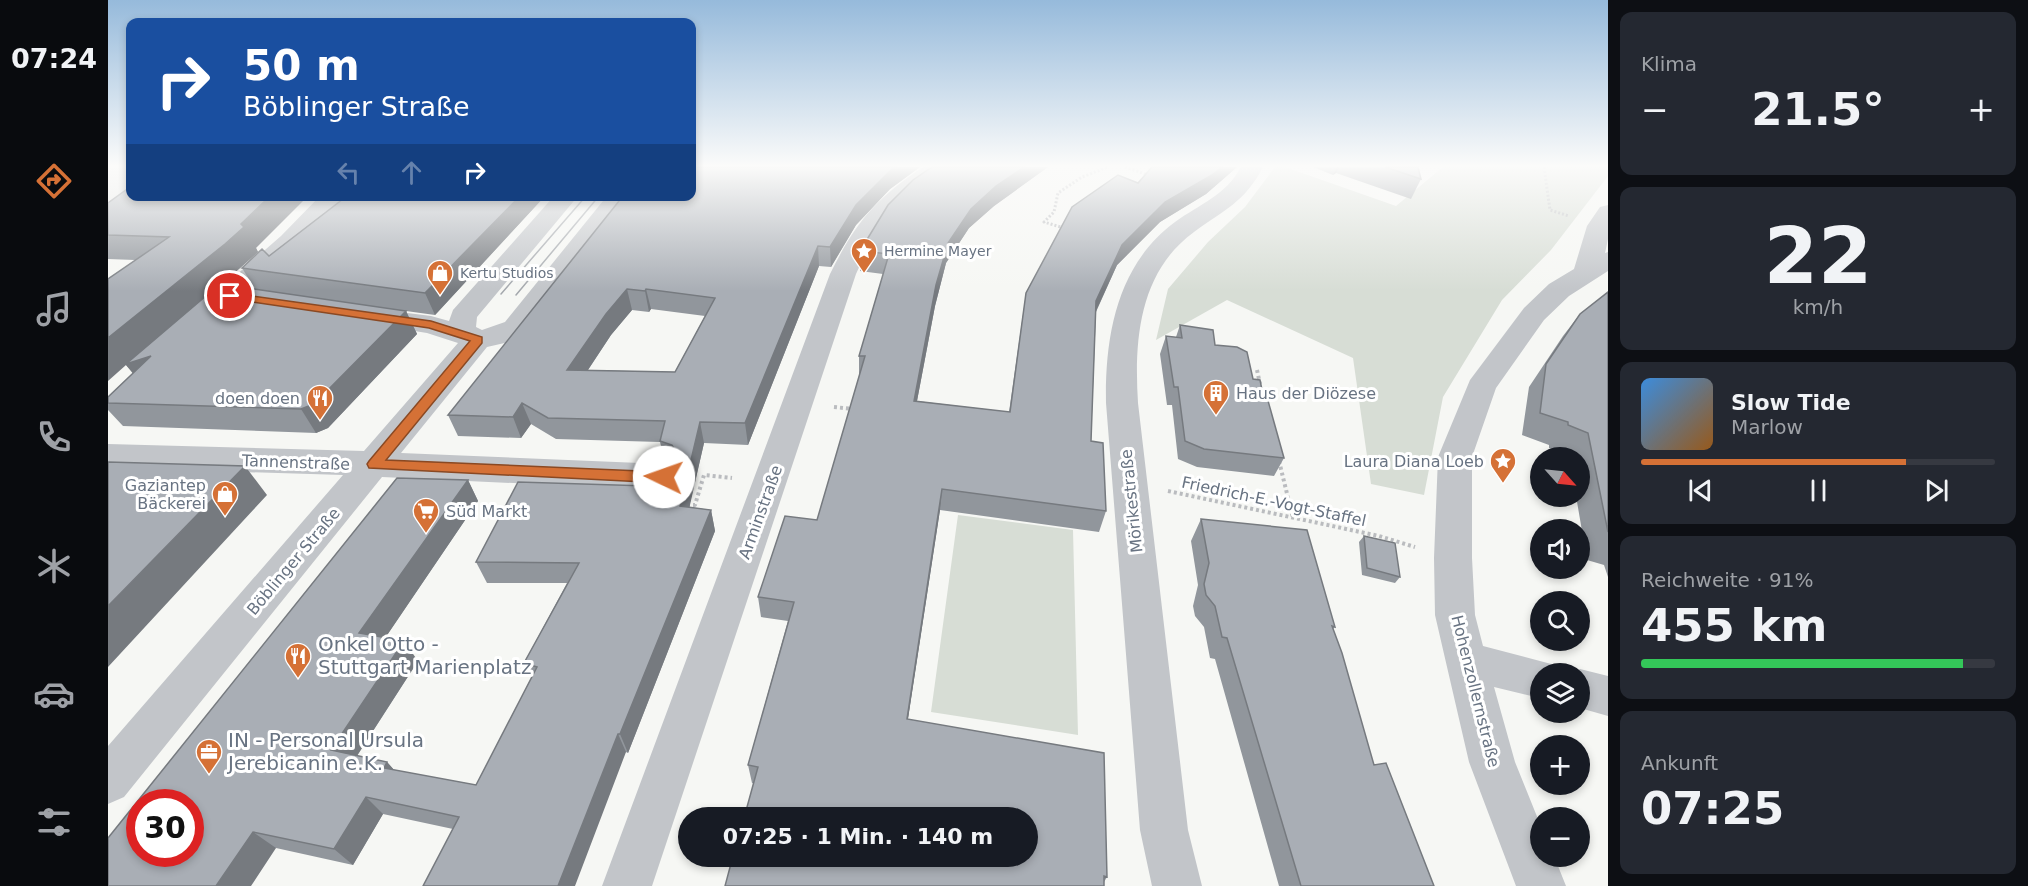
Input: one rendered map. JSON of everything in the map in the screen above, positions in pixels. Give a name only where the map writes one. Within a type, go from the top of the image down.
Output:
[{"type":"street","points":[[186,333],[290,241],[322,208]]},
{"type":"street","points":[[477,340],[462,330],[463,316],[556,208]]},
{"type":"street","points":[[348,313],[431,325],[477,340],[499,336],[515,328],[610,208]]},
{"type":"street","name":"Arminstraße","points":[[627,886],[843,274],[860,239],[885,208]]},
{"type":"street","name":"Mörikestraße","points":[[1178,886],[1164,830],[1122,403],[1122,340],[1134,290],[1152,258],[1182,229],[1215,208]]},
{"type":"street","points":[[1598,265],[1599,226],[1608,212]]},
{"type":"street","name":"Hohenzollernstraße","points":[[1541,886],[1492,762],[1455,615],[1453,558],[1455,457],[1481,387],[1534,314],[1559,290],[1598,265]]},
{"type":"street","points":[[230,296],[265,301]]},
{"type":"street","name":"Böblinger Straße","points":[[108,781],[477,340]]},
{"type":"street","name":"Tannenstraße","points":[[108,456],[374,464],[664,477]]},
{"type":"street","points":[[1467,661],[1530,677]]},
{"type":"street","points":[[1590,692],[1608,696]]},
{"type":"path","points":[[1055,208],[1044,222],[1066,229]]},
{"type":"path","points":[[1257,370],[1262,392]]},
{"type":"path","points":[[852,409],[863,410]]},
{"type":"path","points":[[1278,457],[1293,518]]},
{"type":"path","points":[[695,505],[704,475],[731,477]]},
{"type":"path","name":"Friedrich-E.-Vogt-Staffel","points":[[1164,490],[1379,536]]},
{"type":"shaded area","points":[[108,208],[124,208],[108,238]]},
{"type":"shaded area","points":[[1244,208],[1583,208],[1551,250],[1502,300],[1443,397],[1424,495],[1371,484],[1353,358],[1227,300],[1156,340],[1168,289],[1208,242]]},
{"type":"shaded area","points":[[958,515],[1073,530],[1078,735],[931,712]]},
{"type":"building","points":[[108,208],[257,208],[241,224],[244,227],[225,244],[108,338],[108,279],[169,237],[108,235]]},
{"type":"building","points":[[331,208],[508,208],[425,293],[242,268],[262,249],[269,256]]},
{"type":"building","points":[[613,208],[854,208],[830,247],[818,246],[745,423],[700,422],[680,506],[711,510],[558,886],[423,886],[459,817],[366,797],[334,849],[253,832],[216,886],[108,886],[108,838],[126,816],[126,867],[204,867],[204,789],[147,789],[397,478],[468,480],[359,633],[404,641],[331,750],[387,762],[384,768],[476,785],[537,667],[524,663],[579,563],[476,562],[518,482],[648,486],[652,471],[672,467],[678,455],[672,445],[660,441],[665,421],[548,418],[522,403],[513,417],[448,415]],"holes":[[[627,289],[645,291],[646,289],[715,298],[675,372],[567,370],[606,314]]]},
{"type":"building","points":[[886,208],[972,208],[948,243],[936,285],[914,401],[1010,412],[1026,293],[1071,208],[1159,208],[1122,245],[1096,301],[1091,441],[1103,443],[1106,511],[942,489],[907,719],[1104,753],[1107,877],[1104,876],[1104,886],[725,886],[730,867],[1038,867],[1038,807],[747,807],[758,767],[748,765],[794,602],[758,597],[785,516],[817,520],[865,356],[859,356],[889,254],[860,251]]},
{"type":"building","points":[[220,284],[406,311],[314,404],[301,409],[108,403],[108,397],[151,356],[126,364]]},
{"type":"building","points":[[1608,292],[1608,532],[1588,433],[1568,425],[1568,422],[1540,413],[1546,364],[1580,314]]},
{"type":"building","name":"Haus der Diözese","points":[[1180,325],[1213,330],[1215,345],[1237,347],[1247,352],[1253,379],[1260,380],[1262,390],[1265,390],[1284,458],[1204,449],[1185,441],[1178,387],[1174,387],[1166,336],[1182,338]]},
{"type":"building","points":[[108,462],[245,466],[108,606]]},
{"type":"building","points":[[1201,519],[1307,530],[1335,627],[1332,626],[1374,765],[1386,763],[1434,886],[1301,886],[1227,638],[1222,637],[1215,606],[1206,595],[1204,584],[1209,563]]},
{"type":"building","points":[[1364,536],[1395,543],[1400,577],[1367,568]]},
{"type":"tram line","points":[[501,294],[575,208]]},
{"type":"tram line","points":[[516,295],[589,208]]},
{"type":"place","name":"Hermine Mayer","points":[[864,274]]},
{"type":"place","name":"Kertu Studios","points":[[440,296]]},
{"type":"place","name":"Haus der Diözese","points":[[1216,416]]},
{"type":"place","name":"doen doen","points":[[320,421]]},
{"type":"place","name":"Laura Diana Loeb","points":[[1503,484]]},
{"type":"place","name":"Gaziantep Bäckerei","points":[[225,517]]},
{"type":"place","name":"Süd Markt","points":[[426,534]]},
{"type":"place","name":"Onkel Otto - Stuttgart Marienplatz","points":[[298,679]]},
{"type":"place","name":"IN - Personal Ursula Jerebicanin e.K.","points":[[209,775]]},
{"type":"route","points":[[230,296],[431,325],[477,340],[374,464],[664,477]]}]
